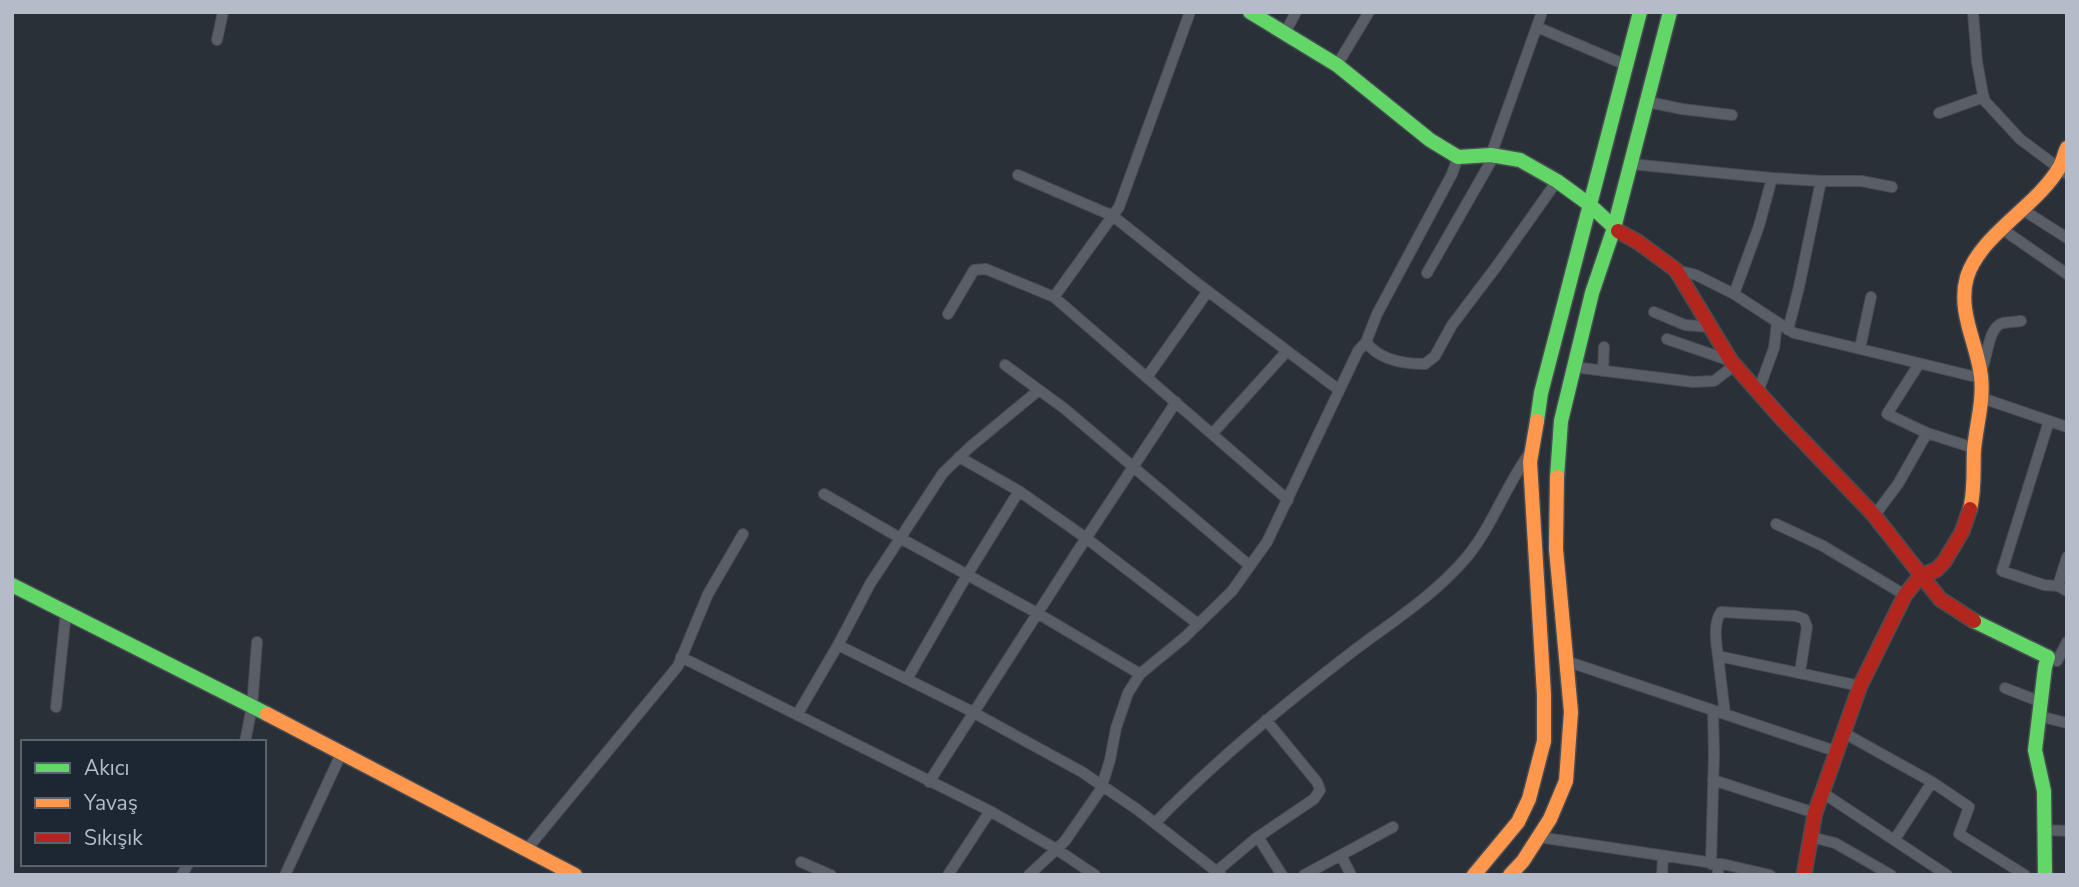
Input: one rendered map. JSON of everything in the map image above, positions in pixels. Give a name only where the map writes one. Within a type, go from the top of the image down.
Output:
[{"type":"main road","points":[[1250,12],[1337,65],[1430,140],[1458,157],[1493,156],[1520,160],[1557,181],[1590,205],[1614,228],[1676,270],[1733,363],[1874,516],[1940,599],[1972,620],[2057,661]]},
{"type":"main road","points":[[1474,875],[1518,822],[1529,799],[1544,741],[1544,695],[1532,511],[1532,450],[1541,393],[1640,12]]},
{"type":"main road","points":[[1510,875],[1523,861],[1550,819],[1566,781],[1571,712],[1556,549],[1557,465],[1561,421],[1592,293],[1614,228],[1670,12]]},
{"type":"main road","points":[[1804,875],[1815,813],[1860,686],[1905,595],[1921,575],[1939,568],[1953,548],[1970,511],[1982,398],[1980,374],[1963,304],[1965,284],[1971,268],[2002,229],[2063,171],[2067,148]]},
{"type":"main road","points":[[12,585],[342,752],[568,873]]},
{"type":"main road","points":[[2045,875],[2044,791],[2035,750],[2045,667],[2057,661]]},
{"type":"street","points":[[217,40],[223,12]]},
{"type":"street","points":[[1054,297],[1119,207],[1190,12]]},
{"type":"street","points":[[1284,33],[1296,12]]},
{"type":"street","points":[[1337,65],[1369,12]]},
{"type":"street","points":[[1427,273],[1493,156],[1542,12]]},
{"type":"street","points":[[1973,12],[1977,62],[1984,100],[2021,139],[2063,171]]},
{"type":"street","points":[[1537,27],[1626,65]]},
{"type":"street","points":[[1939,113],[1984,97]]},
{"type":"street","points":[[1648,102],[1732,116]]},
{"type":"street","points":[[1029,875],[1065,841],[1102,785],[1116,728],[1128,693],[1140,674],[1232,591],[1267,542],[1358,351],[1366,342],[1377,314],[1452,174],[1458,157]]},
{"type":"street","points":[[1631,164],[1772,178],[1861,181],[1892,187]]},
{"type":"street","points":[[1018,175],[1114,216],[1339,390]]},
{"type":"street","points":[[1734,294],[1759,226],[1772,178]]},
{"type":"street","points":[[1366,342],[1369,347],[1406,364],[1425,364],[1435,356],[1452,325],[1557,181]]},
{"type":"street","points":[[1787,330],[1800,286],[1821,181]]},
{"type":"street","points":[[2023,210],[2067,238]]},
{"type":"street","points":[[2002,229],[2067,274]]},
{"type":"street","points":[[948,314],[974,270],[986,269],[1054,297],[1288,500]]},
{"type":"street","points":[[1676,270],[1696,275],[1734,294],[1787,330],[1803,336],[1972,376],[1980,374],[1985,366],[1992,330],[2000,323],[2021,321]]},
{"type":"street","points":[[1147,377],[1208,291]]},
{"type":"street","points":[[1860,348],[1871,297]]},
{"type":"street","points":[[1654,312],[1685,325],[1710,327]]},
{"type":"street","points":[[1758,392],[1774,348],[1777,323]]},
{"type":"street","points":[[1574,367],[1693,382],[1714,380],[1733,363],[1667,338]]},
{"type":"street","points":[[1603,371],[1604,347]]},
{"type":"street","points":[[1212,433],[1287,351]]},
{"type":"street","points":[[1919,364],[1887,414],[1927,433],[1975,448]]},
{"type":"street","points":[[1005,365],[1065,409],[1250,566]]},
{"type":"street","points":[[797,715],[870,584],[943,473],[1040,390]]},
{"type":"street","points":[[1982,398],[2067,427]]},
{"type":"street","points":[[929,782],[1176,402]]},
{"type":"street","points":[[2049,421],[2002,571],[2043,585],[2062,588],[2067,557]]},
{"type":"street","points":[[1874,516],[1898,484],[1927,433]]},
{"type":"street","points":[[1155,823],[1184,793],[1266,720],[1430,594],[1466,558],[1486,531],[1508,486],[1532,450]]},
{"type":"street","points":[[959,457],[1019,491],[1086,538],[1198,624]]},
{"type":"street","points":[[907,679],[1019,491]]},
{"type":"street","points":[[824,494],[1140,674]]},
{"type":"street","points":[[1776,524],[1823,546],[1905,595]]},
{"type":"street","points":[[527,849],[678,666],[708,594],[743,534]]},
{"type":"street","points":[[56,708],[66,612]]},
{"type":"street","points":[[1725,714],[1718,656],[1717,617],[1721,612],[1797,616],[1804,619],[1807,627],[1800,672]]},
{"type":"street","points":[[245,740],[257,642]]},
{"type":"street","points":[[2057,661],[2067,642]]},
{"type":"street","points":[[838,645],[974,713],[1082,772],[1155,823],[1219,873],[1258,837],[1314,799],[1320,790],[1318,782],[1266,720]]},
{"type":"street","points":[[1718,656],[1860,686]]},
{"type":"street","points":[[681,657],[990,811],[1095,875]]},
{"type":"street","points":[[1566,661],[1838,752]]},
{"type":"street","points":[[2005,688],[2067,723]]},
{"type":"street","points":[[1713,710],[1716,868]]},
{"type":"street","points":[[1844,733],[1932,782],[1969,807],[1959,834],[2025,875]]},
{"type":"street","points":[[285,875],[342,752]]},
{"type":"street","points":[[1713,780],[1815,813]]},
{"type":"street","points":[[1895,839],[1932,782]]},
{"type":"street","points":[[1823,793],[1947,875]]},
{"type":"street","points":[[948,875],[990,811]]},
{"type":"street","points":[[1304,875],[1393,827]]},
{"type":"street","points":[[2046,830],[2067,831]]},
{"type":"street","points":[[1258,837],[1282,875]]},
{"type":"street","points":[[1538,837],[1770,875]]},
{"type":"street","points":[[1811,837],[1835,843],[1891,875]]},
{"type":"street","points":[[1341,855],[1351,875]]},
{"type":"street","points":[[1662,875],[1663,856]]},
{"type":"street","points":[[801,862],[831,875]]},
{"type":"traffic: fast","points":[[1250,12],[1337,65],[1430,140],[1458,157],[1491,155],[1520,160],[1557,181],[1590,205],[1618,231]]},
{"type":"traffic: fast","points":[[1537,421],[1541,393],[1640,12]]},
{"type":"traffic: fast","points":[[1557,477],[1561,421],[1592,293],[1614,228],[1670,12]]},
{"type":"traffic: fast","points":[[12,585],[267,714]]},
{"type":"traffic: fast","points":[[1974,621],[2048,657],[2035,750],[2044,791],[2045,875]]},
{"type":"traffic: slow","points":[[1970,509],[1982,385],[1964,302],[1967,277],[1974,262],[1996,234],[2049,182],[2060,166],[2067,148]]},
{"type":"traffic: slow","points":[[1474,875],[1518,822],[1529,799],[1544,741],[1544,695],[1530,462],[1537,421]]},
{"type":"traffic: slow","points":[[1510,875],[1523,861],[1550,819],[1566,781],[1571,712],[1556,549],[1557,477]]},
{"type":"traffic: slow","points":[[267,714],[575,875]]},
{"type":"traffic: jam","points":[[1618,231],[1676,270],[1731,361],[1873,514],[1940,599],[1974,621]]},
{"type":"traffic: jam","points":[[1804,875],[1815,813],[1860,686],[1905,595],[1921,575],[1936,570],[1944,562],[1962,532],[1970,509]]}]
